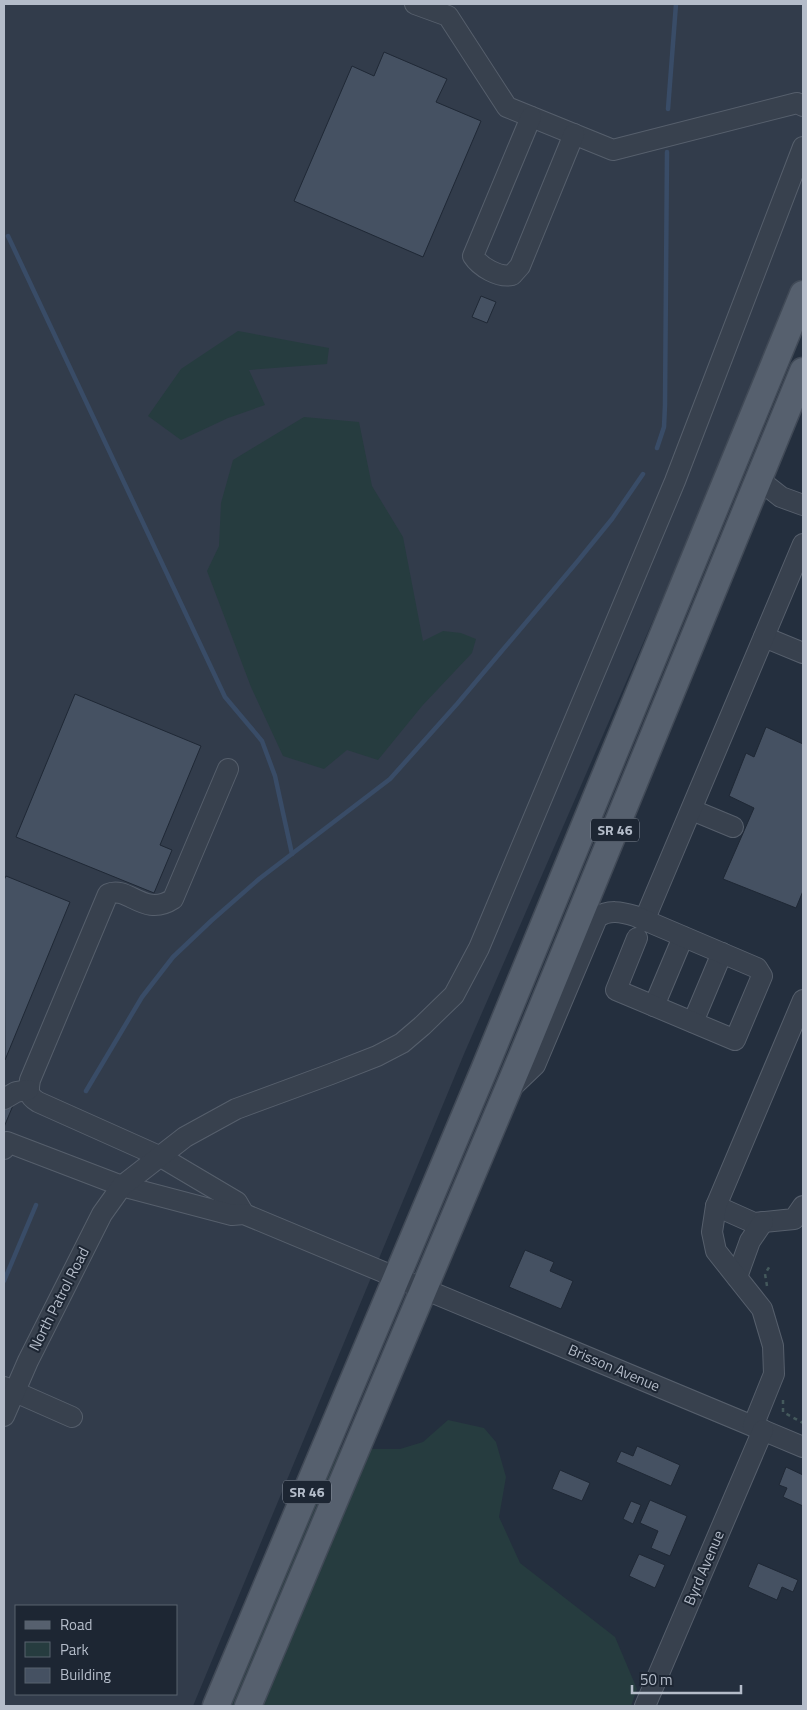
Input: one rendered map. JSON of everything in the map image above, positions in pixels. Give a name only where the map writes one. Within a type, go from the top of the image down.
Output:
[{"type":"main road","name":"SR 46","points":[[216,1706],[484,1070],[803,294]]},
{"type":"main road","name":"SR 46","points":[[248,1706],[507,1092],[803,371]]},
{"type":"street","points":[[415,4],[448,16],[507,107],[612,150],[797,103],[803,106]]},
{"type":"street","points":[[531,117],[473,256],[479,264],[503,276],[512,275],[520,266],[574,134]]},
{"type":"street","name":"North Patrol Road","points":[[4,1416],[9,1390],[28,1361],[102,1214],[122,1186],[185,1137],[236,1109],[377,1056],[402,1042],[422,1026],[454,994],[482,940],[674,481],[803,147]]},
{"type":"street","points":[[758,479],[781,497],[803,505]]},
{"type":"street","points":[[507,1092],[536,1064],[597,918],[603,914],[613,912],[624,913],[640,929],[683,937],[757,968],[762,976],[736,1040],[616,990],[640,929],[803,544]]},
{"type":"street","points":[[764,637],[803,653]]},
{"type":"street","points":[[228,769],[173,899],[158,906],[149,905],[119,892],[108,894],[30,1080],[28,1090],[30,1097],[38,1102],[161,1157],[237,1202],[244,1214]]},
{"type":"street","points":[[692,810],[732,827]]},
{"type":"street","points":[[654,1006],[683,937]]},
{"type":"street","points":[[693,1022],[722,953]]},
{"type":"street","name":"Byrd Avenue","points":[[645,1706],[758,1428],[774,1374],[773,1346],[762,1309],[716,1251],[712,1232],[716,1206],[803,1000]]},
{"type":"street","points":[[4,1099],[16,1092],[28,1090]]},
{"type":"street","points":[[5,1144],[122,1186],[232,1215],[244,1214],[424,1288]]},
{"type":"street","points":[[186,1203],[197,1179]]},
{"type":"street","points":[[716,1206],[754,1222],[794,1219],[803,1206]]},
{"type":"street","points":[[737,1277],[750,1241],[763,1222]]},
{"type":"street","name":"Brisson Avenue","points":[[424,1288],[803,1447]]},
{"type":"street","points":[[9,1390],[72,1417]]},
{"type":"shaded area","points":[[4,4],[803,4],[803,276],[464,1054],[193,1706],[4,1706]]},
{"type":"green space","points":[[238,331],[329,348],[327,364],[249,370],[265,405],[228,418],[181,440],[148,416],[181,369]]},
{"type":"green space","points":[[304,417],[359,422],[372,486],[403,537],[423,641],[443,631],[461,633],[476,639],[472,653],[422,706],[378,760],[347,750],[324,769],[283,756],[251,687],[207,571],[219,546],[221,503],[233,460]]},
{"type":"green space","points":[[448,1420],[484,1428],[496,1442],[506,1477],[499,1517],[520,1563],[615,1637],[637,1689],[631,1706],[257,1706],[366,1449],[400,1449],[423,1442]]},
{"type":"green space","points":[[334,1449],[347,1449],[238,1706],[225,1706]]},
{"type":"building","points":[[384,52],[447,79],[436,102],[481,121],[423,257],[294,201],[352,66],[374,76]]},
{"type":"building","points":[[481,296],[496,302],[487,323],[472,317]]},
{"type":"building","points":[[75,694],[201,746],[160,845],[172,850],[154,893],[16,837]]},
{"type":"building","points":[[766,727],[803,744],[803,891],[796,908],[723,879],[754,808],[729,796],[746,753],[754,757]]},
{"type":"building","points":[[6,876],[70,902],[5,1060],[4,880]]},
{"type":"building","points":[[4,1098],[14,1103],[4,1127]]},
{"type":"building","points":[[525,1250],[554,1262],[550,1271],[573,1281],[561,1309],[509,1287]]},
{"type":"building","points":[[637,1446],[680,1465],[671,1486],[616,1462],[621,1451],[633,1456]]},
{"type":"building","points":[[786,1467],[803,1475],[803,1506],[783,1497],[787,1488],[779,1485]]},
{"type":"building","points":[[560,1470],[590,1483],[582,1501],[552,1489]]},
{"type":"building","points":[[650,1500],[687,1516],[670,1556],[651,1548],[658,1531],[640,1523]]},
{"type":"building","points":[[631,1501],[641,1505],[633,1524],[623,1519]]},
{"type":"building","points":[[639,1554],[665,1565],[655,1588],[629,1576]]},
{"type":"building","points":[[758,1563],[798,1580],[793,1592],[782,1587],[777,1600],[748,1587]]},
{"type":"waterway","points":[[668,109],[676,4]]},
{"type":"waterway","points":[[657,448],[664,427],[665,405],[667,152]]},
{"type":"waterway","points":[[8,236],[225,697],[262,741],[275,776],[292,854]]},
{"type":"waterway","points":[[86,1091],[142,997],[173,957],[259,879],[390,779],[457,704],[577,562],[612,519],[643,474]]},
{"type":"waterway","points":[[4,1281],[36,1205]]}]
